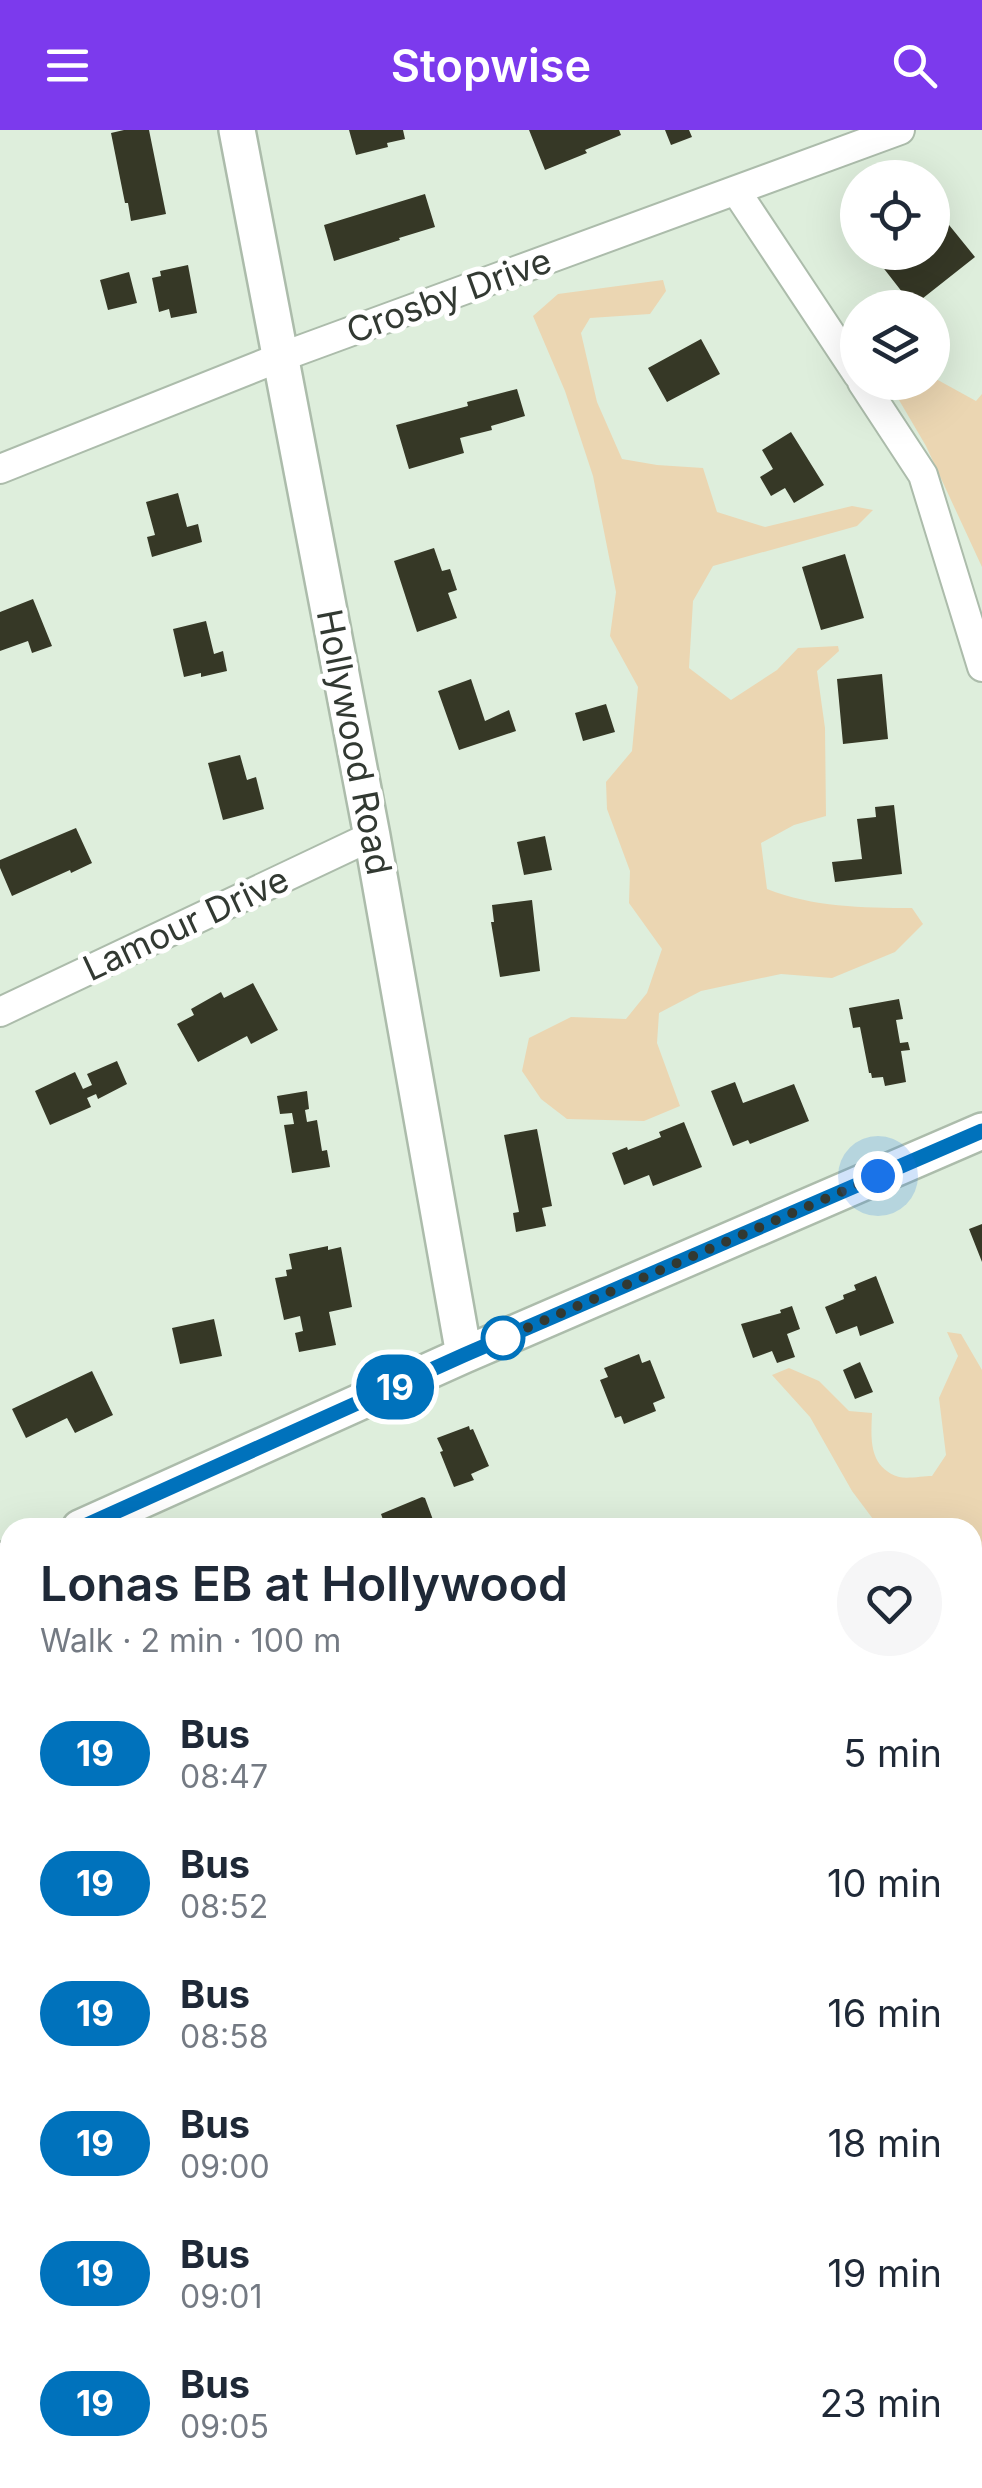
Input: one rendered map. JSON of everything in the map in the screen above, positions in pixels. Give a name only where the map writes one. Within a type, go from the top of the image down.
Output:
[{"type":"street","name":"Hollywood Road","points":[[237,130],[372,836],[464,1355]]},
{"type":"street","name":"Crosby Drive","points":[[0,469],[282,357],[900,130]]},
{"type":"street","points":[[736,191],[840,349]]},
{"type":"street","points":[[874,400],[923,475],[982,667]]},
{"type":"street","name":"Lamour Drive","points":[[0,1012],[372,836]]},
{"type":"street","points":[[126,1518],[464,1355],[982,1131]]},
{"type":"shaded area","points":[[663,280],[666,291],[650,314],[590,318],[581,333],[597,402],[622,459],[703,468],[717,512],[765,527],[852,506],[873,510],[857,526],[713,566],[693,601],[689,668],[731,700],[777,670],[798,648],[838,646],[839,651],[817,671],[825,728],[826,816],[794,825],[761,843],[767,889],[820,903],[912,908],[923,924],[895,952],[832,978],[781,974],[701,991],[659,1013],[657,1043],[680,1106],[644,1121],[567,1119],[541,1099],[522,1071],[529,1038],[571,1017],[626,1019],[647,993],[662,949],[629,903],[630,871],[607,809],[606,782],[632,751],[638,687],[610,636],[616,592],[593,476],[565,391],[533,316],[558,294]]},
{"type":"shaded area","points":[[950,387],[976,401],[982,394],[982,567],[926,446],[899,400],[950,400]]},
{"type":"shaded area","points":[[947,1332],[961,1334],[982,1370],[982,1518],[872,1518],[852,1491],[810,1417],[772,1375],[789,1368],[819,1381],[849,1411],[872,1413],[873,1451],[882,1466],[899,1477],[932,1476],[946,1455],[939,1398],[958,1356]]},
{"type":"building","points":[[149,130],[166,214],[131,221],[111,133]]},
{"type":"building","points":[[349,130],[403,130],[405,139],[356,155]]},
{"type":"building","points":[[529,130],[619,130],[621,135],[545,170]]},
{"type":"building","points":[[665,130],[689,130],[692,137],[671,145]]},
{"type":"building","points":[[425,194],[435,227],[334,261],[324,225]]},
{"type":"building","points":[[950,226],[975,257],[933,290],[901,290],[885,270],[950,270]]},
{"type":"building","points":[[188,265],[197,313],[171,318],[169,309],[159,312],[152,278],[161,276],[160,271]]},
{"type":"building","points":[[129,272],[137,303],[108,310],[100,280]]},
{"type":"building","points":[[701,339],[720,374],[667,402],[648,368]]},
{"type":"building","points":[[517,389],[525,416],[460,438],[464,453],[409,469],[396,425]]},
{"type":"building","points":[[791,432],[824,485],[794,503],[785,488],[771,496],[760,477],[773,469],[762,450]]},
{"type":"building","points":[[178,493],[187,527],[198,524],[202,542],[152,557],[147,537],[155,535],[146,502]]},
{"type":"building","points":[[434,548],[442,571],[450,569],[457,590],[448,593],[457,618],[417,632],[394,561]]},
{"type":"building","points":[[845,554],[864,618],[821,630],[802,567]]},
{"type":"building","points":[[33,599],[52,646],[32,653],[28,641],[0,651],[0,612]]},
{"type":"building","points":[[206,621],[214,654],[223,651],[227,671],[184,677],[173,629]]},
{"type":"building","points":[[882,674],[888,739],[843,744],[837,679]]},
{"type":"building","points":[[471,679],[485,721],[509,710],[516,731],[459,750],[438,691]]},
{"type":"building","points":[[606,704],[615,732],[583,741],[575,713]]},
{"type":"building","points":[[240,755],[247,780],[256,777],[264,809],[223,820],[208,763]]},
{"type":"building","points":[[894,805],[902,874],[835,882],[832,862],[862,859],[857,819],[876,817],[875,807]]},
{"type":"building","points":[[76,828],[92,863],[12,896],[0,860]]},
{"type":"building","points":[[545,836],[552,870],[524,875],[517,842]]},
{"type":"building","points":[[532,900],[540,971],[500,977],[492,905]]},
{"type":"building","points":[[253,983],[278,1030],[251,1044],[247,1036],[198,1062],[177,1024],[194,1015],[191,1009],[221,992],[224,998]]},
{"type":"building","points":[[899,999],[903,1019],[896,1020],[900,1043],[908,1042],[910,1050],[901,1051],[906,1082],[885,1086],[883,1077],[872,1078],[869,1073],[860,1027],[853,1028],[849,1008]]},
{"type":"building","points":[[117,1061],[127,1084],[98,1099],[96,1094],[87,1098],[91,1107],[50,1125],[35,1091],[75,1072],[83,1089],[92,1085],[87,1074]]},
{"type":"building","points":[[735,1082],[743,1103],[794,1084],[809,1121],[750,1144],[748,1140],[733,1146],[711,1091]]},
{"type":"building","points":[[307,1091],[307,1122],[317,1120],[322,1151],[327,1150],[330,1167],[292,1173],[284,1125],[294,1124],[292,1113],[280,1114],[277,1096]]},
{"type":"building","points":[[684,1122],[702,1167],[653,1186],[649,1175],[624,1185],[612,1153],[661,1137],[659,1132]]},
{"type":"building","points":[[537,1129],[552,1206],[542,1208],[546,1226],[516,1232],[513,1213],[519,1212],[504,1135]]},
{"type":"building","points":[[982,1224],[982,1262],[969,1229]]},
{"type":"building","points":[[328,1246],[328,1250],[341,1247],[352,1307],[329,1312],[336,1345],[299,1352],[295,1333],[303,1331],[300,1316],[284,1320],[275,1278],[287,1276],[286,1270],[292,1269],[289,1254]]},
{"type":"building","points":[[876,1276],[894,1323],[860,1336],[857,1326],[836,1334],[825,1307],[856,1290],[854,1285]]},
{"type":"building","points":[[792,1306],[800,1329],[787,1334],[795,1357],[777,1363],[772,1351],[753,1358],[741,1324]]},
{"type":"building","points":[[214,1319],[222,1356],[180,1364],[172,1328]]},
{"type":"building","points":[[639,1354],[642,1363],[650,1360],[665,1398],[653,1403],[656,1411],[624,1424],[621,1416],[615,1418],[600,1380],[608,1377],[604,1368]]},
{"type":"building","points":[[860,1362],[873,1392],[855,1399],[843,1370]]},
{"type":"building","points":[[92,1371],[113,1415],[75,1433],[67,1418],[26,1438],[12,1409]]},
{"type":"building","points":[[469,1426],[489,1466],[471,1474],[474,1480],[454,1487],[437,1438]]},
{"type":"building","points":[[422,1497],[432,1518],[382,1518],[381,1514]]},
{"type":"bus line","name":"19","points":[[102,1518],[464,1355],[982,1131]]},
{"type":"route","points":[[503,1338],[499,1340],[878,1176]]}]
